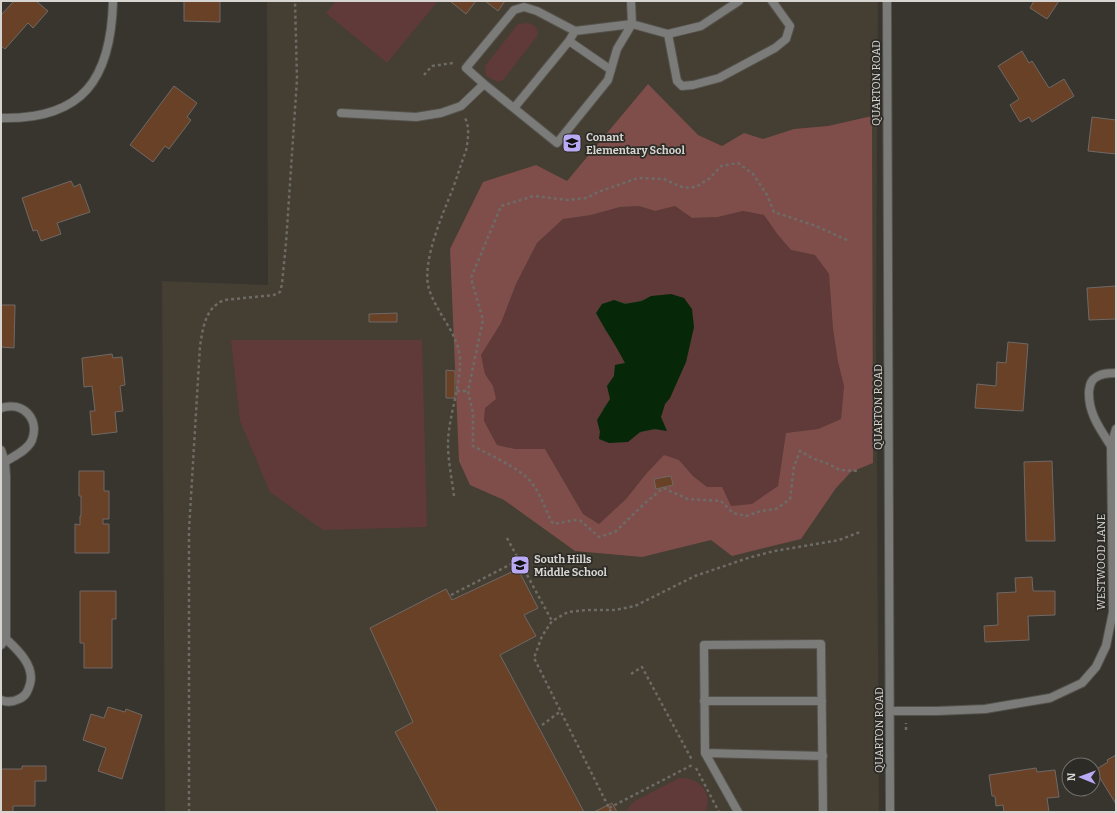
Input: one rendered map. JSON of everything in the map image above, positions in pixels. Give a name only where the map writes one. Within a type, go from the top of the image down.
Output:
[{"type":"street","points":[[1,118],[26,118],[45,114],[58,110],[80,97],[91,85],[102,67],[111,30],[112,1]]},
{"type":"street","points":[[630,1],[632,24],[617,49],[608,80],[557,143],[466,68],[514,10],[524,7],[537,10],[575,31],[632,24],[668,34],[701,26],[740,1]]},
{"type":"street","points":[[668,34],[677,81],[682,86],[693,85],[719,78],[775,48],[786,39],[790,26],[772,1]]},
{"type":"street","name":"QUARTON ROAD","points":[[886,1],[890,812]]},
{"type":"street","points":[[514,108],[569,41],[575,31]]},
{"type":"street","points":[[569,41],[611,70]]},
{"type":"street","points":[[341,113],[416,117],[441,113],[461,106],[484,84]]},
{"type":"street","points":[[1111,446],[1091,412],[1089,398],[1090,384],[1094,378],[1105,373],[1116,373]]},
{"type":"street","points":[[1,408],[12,406],[21,408],[27,412],[32,420],[33,429],[32,440],[25,448],[5,462]]},
{"type":"street","name":"WESTWOOD LANE","points":[[890,711],[985,709],[1050,698],[1082,683],[1096,667],[1106,646],[1113,612],[1111,446],[1116,429]]},
{"type":"street","points":[[1,450],[5,462],[6,476],[4,642],[18,649],[26,661],[32,679],[29,689],[24,696],[14,701],[5,702],[1,700]]},
{"type":"street","points":[[738,812],[705,753],[704,645],[821,644],[824,812]]},
{"type":"street","points":[[704,701],[822,701]]},
{"type":"street","points":[[705,753],[823,756]]},
{"type":"path","points":[[189,812],[189,530],[200,346],[205,322],[211,309],[217,303],[224,300],[274,295],[280,292],[285,250],[297,79],[295,1]]},
{"type":"path","points":[[424,75],[432,66],[453,63],[466,68]]},
{"type":"path","points":[[454,496],[448,445],[457,391],[460,358],[457,344],[433,300],[429,288],[428,273],[432,247],[439,223],[466,150],[468,124],[461,106]]},
{"type":"path","points":[[847,240],[816,226],[774,212],[767,195],[753,174],[738,163],[721,166],[710,178],[696,186],[684,188],[664,180],[638,178],[598,192],[587,198],[568,200],[534,196],[501,206],[471,278],[482,320],[468,391],[473,413],[472,446],[524,475],[531,482],[538,493],[551,521],[554,524],[574,520],[582,522],[599,537],[615,532],[663,488],[688,498],[721,501],[733,513],[746,516],[761,511],[776,509],[790,499],[794,467],[800,451],[840,470],[860,470]]},
{"type":"path","points":[[457,391],[468,391]]},
{"type":"path","points":[[611,812],[534,658],[542,636],[552,621],[568,612],[615,610],[635,606],[695,576],[718,568],[774,551],[839,540],[860,532]]},
{"type":"path","points":[[507,538],[552,621]]},
{"type":"path","points":[[451,595],[519,560]]},
{"type":"path","points":[[631,674],[642,667],[719,812]]},
{"type":"path","points":[[542,724],[561,711]]},
{"type":"path","points":[[609,808],[694,764]]},
{"type":"shaded area","name":"South Hills Middle School","points":[[267,1],[878,1],[876,318],[879,812],[165,812],[162,281],[268,285]]},
{"type":"shaded area","points":[[336,1],[438,1],[387,63],[326,13]]},
{"type":"shaded area","points":[[529,23],[536,27],[538,35],[504,79],[498,82],[486,76],[485,66],[518,24]]},
{"type":"shaded area","points":[[648,84],[698,135],[722,146],[744,133],[763,139],[794,129],[828,126],[872,116],[873,463],[851,472],[836,488],[801,539],[732,556],[711,540],[642,557],[575,551],[504,500],[470,485],[459,461],[450,249],[483,182],[536,165],[567,181]],"holes":[[[639,206],[655,211],[675,206],[692,218],[718,217],[743,211],[764,215],[791,250],[815,255],[829,274],[833,329],[838,362],[844,386],[841,419],[818,429],[786,433],[778,486],[752,504],[731,506],[722,487],[707,487],[693,476],[679,460],[664,455],[646,474],[626,499],[599,524],[583,514],[545,449],[515,449],[497,445],[484,421],[485,408],[496,399],[493,386],[485,374],[481,355],[501,323],[516,284],[537,243],[563,219],[591,215],[620,207]]]},
{"type":"shaded area","points":[[639,206],[655,211],[675,206],[692,218],[718,217],[743,211],[764,215],[791,250],[815,255],[829,274],[833,329],[838,362],[844,386],[841,419],[818,429],[786,433],[778,486],[752,505],[731,506],[693,476],[679,460],[646,474],[626,499],[599,524],[583,514],[545,449],[515,449],[497,445],[484,421],[485,408],[493,386],[485,374],[481,355],[501,323],[516,284],[537,243],[564,218],[591,215],[620,207]],"holes":[[[651,296],[694,327],[686,362],[670,398],[665,404],[661,417],[666,431],[650,430],[641,432],[628,442],[599,439],[603,408],[611,399],[607,386],[614,376],[615,365],[625,363],[612,339],[604,329],[614,300],[632,302]]]},
{"type":"shaded area","points":[[671,294],[684,298],[692,309],[694,327],[686,362],[670,398],[665,404],[661,417],[667,431],[655,429],[640,432],[628,442],[609,443],[599,439],[600,432],[597,420],[610,399],[607,386],[614,376],[615,365],[625,363],[596,313],[602,304],[614,300],[625,304],[642,301],[651,296]]},
{"type":"shaded area","points":[[231,340],[422,340],[427,527],[323,530],[270,492],[240,421]]},
{"type":"shaded area","points":[[679,778],[693,780],[703,787],[708,798],[705,812],[626,812],[630,805],[635,801]]},
{"type":"building","points":[[14,1],[36,1],[48,11],[33,28],[28,23],[5,49],[1,46],[1,15]]},
{"type":"building","points":[[184,1],[220,1],[220,22],[184,21]]},
{"type":"building","points":[[450,1],[476,1],[466,14]]},
{"type":"building","points":[[485,1],[505,1],[498,11]]},
{"type":"building","points":[[1034,1],[1059,1],[1047,19],[1030,8]]},
{"type":"building","points":[[1022,51],[1029,63],[1032,61],[1049,88],[1064,79],[1074,96],[1032,122],[1029,117],[1020,122],[1010,105],[1019,99],[998,66]]},
{"type":"building","points":[[174,86],[197,103],[187,117],[191,120],[169,149],[165,146],[153,162],[130,145]]},
{"type":"building","points":[[1092,117],[1116,120],[1116,154],[1088,151]]},
{"type":"building","points":[[71,181],[74,187],[80,184],[90,212],[57,223],[61,234],[41,241],[37,230],[33,231],[22,198]]},
{"type":"building","points":[[1116,286],[1116,319],[1089,320],[1087,288]]},
{"type":"building","points":[[1,305],[15,305],[14,348],[1,347]]},
{"type":"building","points":[[397,313],[397,322],[369,322],[369,314]]},
{"type":"building","points":[[1008,342],[1028,344],[1023,411],[975,408],[977,384],[996,386],[997,362],[1006,363]]},
{"type":"building","points":[[112,354],[113,358],[122,357],[125,385],[120,386],[123,411],[115,412],[117,432],[92,435],[90,411],[95,411],[92,386],[84,387],[82,358]]},
{"type":"building","points":[[446,370],[455,371],[455,398],[446,398]]},
{"type":"building","points":[[1052,461],[1055,541],[1026,541],[1024,462]]},
{"type":"building","points":[[79,471],[104,471],[104,491],[109,491],[109,519],[103,519],[103,524],[109,524],[109,553],[75,553],[75,524],[80,525],[81,516]]},
{"type":"building","points":[[671,476],[673,485],[656,489],[654,479]]},
{"type":"building","points":[[518,569],[538,608],[524,615],[536,636],[500,655],[584,812],[438,812],[395,732],[413,722],[370,628],[446,589],[452,600]]},
{"type":"building","points":[[1032,577],[1033,591],[1055,591],[1055,615],[1028,616],[1029,640],[985,642],[984,626],[998,625],[997,593],[1016,592],[1015,578]]},
{"type":"building","points":[[80,591],[116,591],[116,619],[112,619],[112,668],[84,668],[84,643],[80,643]]},
{"type":"building","points":[[108,707],[125,712],[126,709],[142,715],[122,779],[98,771],[106,748],[83,740],[91,714],[104,718]]},
{"type":"building","points":[[1116,755],[1116,804],[1101,780],[1101,766],[1108,762],[1107,760]]},
{"type":"building","points":[[22,766],[46,766],[46,781],[35,781],[35,806],[13,806],[13,812],[1,812],[1,769],[22,769]]},
{"type":"building","points":[[1036,768],[1037,772],[1055,770],[1059,797],[1047,798],[1049,812],[1004,812],[1003,805],[996,806],[995,796],[992,796],[989,775]]},
{"type":"building","points":[[612,803],[617,812],[594,812]]},
{"type":"place","name":"Conant Elementary School","points":[[572,143]]},
{"type":"place","name":"South Hills Middle School","points":[[520,565]]}]
